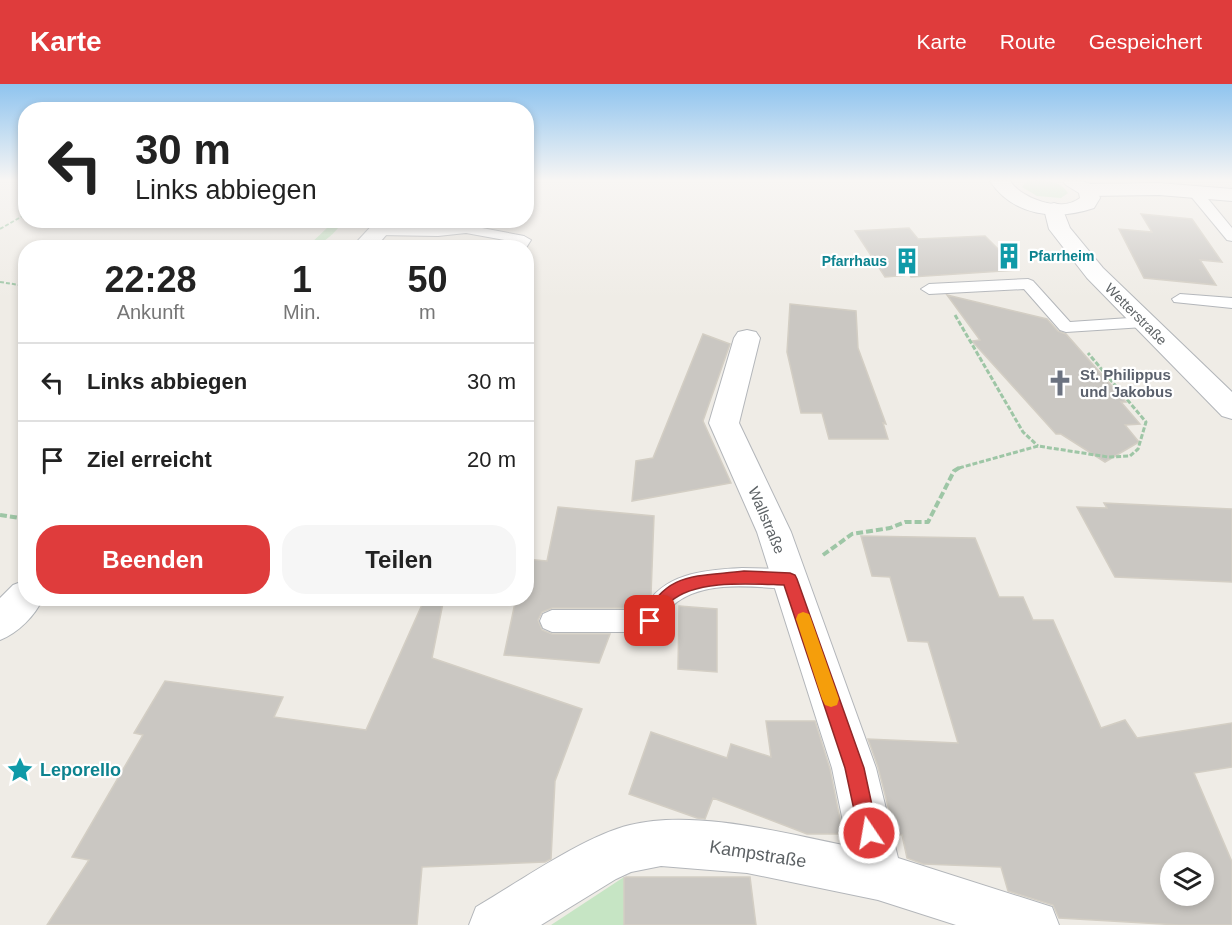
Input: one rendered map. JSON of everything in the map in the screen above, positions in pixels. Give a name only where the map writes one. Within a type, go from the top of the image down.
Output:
[{"type":"street","name":"Wetterstraße","points":[[1057,220],[1060,229],[1095,273],[1232,410]]},
{"type":"street","points":[[370,240],[381,228]]},
{"type":"street","name":"Wallstraße","points":[[747,338],[723,423],[774,532],[855,768],[878,876]]},
{"type":"street","points":[[0,623],[18,604]]},
{"type":"street","name":"Kampstraße","points":[[494,925],[598,862],[628,849],[661,843],[747,849],[878,876],[1034,925]]},
{"type":"lane","points":[[1218,220],[1232,237]]},
{"type":"lane","points":[[401,228],[438,232],[466,230],[524,240]]},
{"type":"lane","points":[[929,289],[1028,284],[1066,327],[1144,322]]},
{"type":"lane","points":[[1180,299],[1232,303]]},
{"type":"lane","points":[[552,621],[650,621],[663,599],[684,584],[744,577],[790,579]]},
{"type":"path","points":[[0,229],[15,220]]},
{"type":"path","points":[[0,282],[18,285]]},
{"type":"path","points":[[929,289],[956,316],[1023,432],[1038,446]]},
{"type":"path","points":[[790,579],[852,534],[890,528],[905,522],[928,522],[954,471],[964,465],[1038,446],[1108,458],[1130,456],[1138,449],[1146,422],[1066,327]]},
{"type":"path","points":[[0,515],[18,518]]},
{"type":"green space","points":[[327,228],[337,228],[326,240],[314,240]]},
{"type":"green space","points":[[624,877],[624,925],[551,925]]},
{"type":"building","points":[[1145,220],[1193,220],[1222,262],[1200,260],[1216,285],[1144,278],[1119,229],[1152,232]]},
{"type":"building","points":[[909,228],[918,239],[985,236],[1019,270],[885,277],[855,231]]},
{"type":"building","name":"St. Philippus und Jakobus","points":[[947,295],[1047,319],[1058,331],[1066,334],[1126,402],[1121,402],[1140,424],[1125,425],[1139,442],[1105,462],[1061,434],[1056,434],[972,341],[980,340]]},
{"type":"building","points":[[790,304],[856,311],[858,348],[886,424],[883,423],[888,439],[829,439],[822,413],[801,413],[787,352]]},
{"type":"building","points":[[703,334],[730,344],[703,421],[731,483],[632,501],[636,461],[653,458]]},
{"type":"building","points":[[1104,503],[1232,509],[1232,582],[1115,577],[1077,507],[1107,508]]},
{"type":"building","points":[[558,507],[654,516],[651,595],[642,608],[552,608],[542,612],[538,620],[542,630],[552,634],[610,634],[599,663],[504,655],[514,606],[534,606],[534,560],[547,561]]},
{"type":"building","points":[[861,536],[975,538],[999,597],[1023,597],[1033,620],[1053,620],[1101,728],[1125,720],[1137,738],[1232,723],[1232,767],[1194,773],[1232,862],[1232,925],[1179,925],[1059,918],[1053,905],[1008,891],[1001,867],[923,864],[907,858],[902,835],[895,834],[878,767],[868,739],[958,743],[928,642],[908,641],[890,577],[872,576]]},
{"type":"building","points":[[421,606],[442,606],[432,658],[582,709],[555,781],[551,859],[545,862],[422,867],[417,925],[47,925],[89,860],[72,857],[143,735],[134,733],[165,681],[283,697],[274,717],[366,730]]},
{"type":"building","points":[[679,606],[717,609],[717,672],[678,669]]},
{"type":"building","points":[[766,721],[815,721],[830,769],[843,834],[807,834],[713,798],[705,819],[629,794],[651,732],[727,758],[731,744],[771,757]]},
{"type":"building","points":[[750,877],[756,925],[624,925],[624,878]]},
{"type":"slow traffic","points":[[803,619],[831,699]]},
{"type":"place","name":"Pfarrheim","points":[[1009,256]]},
{"type":"place","name":"Pfarrhaus","points":[[907,261]]},
{"type":"place","name":"St. Philippus und Jakobus","points":[[1060,383]]},
{"type":"place","name":"Leporello","points":[[20,770]]},
{"type":"route","points":[[650,621],[663,599],[684,584],[744,577],[790,579],[855,768],[869,833]]}]
